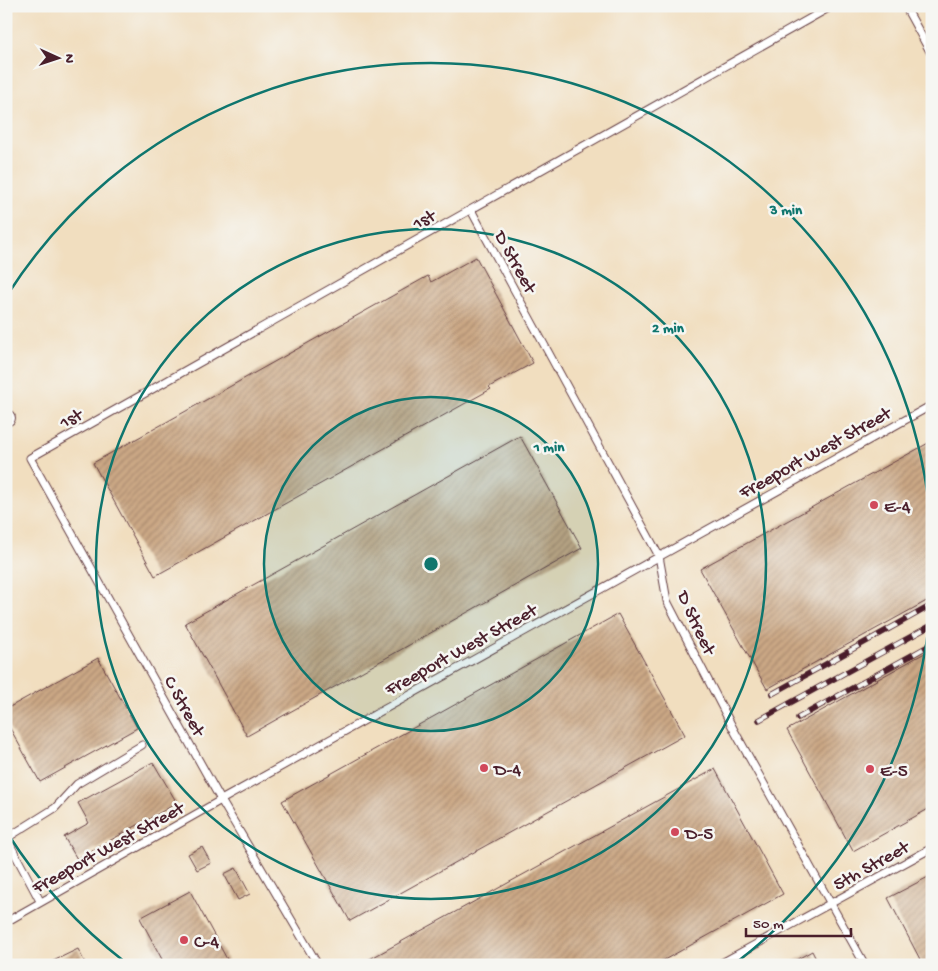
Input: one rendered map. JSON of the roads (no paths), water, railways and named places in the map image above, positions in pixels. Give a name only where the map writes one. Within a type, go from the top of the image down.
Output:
[{"type":"lane","name":"1st","points":[[30,458],[832,6]]},
{"type":"lane","points":[[905,6],[932,55]]},
{"type":"lane","name":"D Street","points":[[471,210],[659,556],[667,601],[735,732],[865,965]]},
{"type":"lane","name":"Freeport West Street","points":[[6,922],[221,800],[932,405]]},
{"type":"lane","name":"C Street","points":[[30,458],[221,800],[318,965]]},
{"type":"lane","points":[[40,902],[6,838],[55,808],[77,784],[142,745]]},
{"type":"lane","name":"5th Street","points":[[718,965],[932,848]]},
{"type":"railway","points":[[772,694],[932,605]]},
{"type":"railway","points":[[759,720],[932,625]]},
{"type":"railway","points":[[798,718],[932,644]]},
{"type":"place","name":"E-4","points":[[874,505]]},
{"type":"place","name":"D-4","points":[[484,768]]},
{"type":"place","name":"E-5","points":[[870,769]]},
{"type":"place","name":"D-5","points":[[675,832]]},
{"type":"place","name":"C-4","points":[[184,940]]}]
